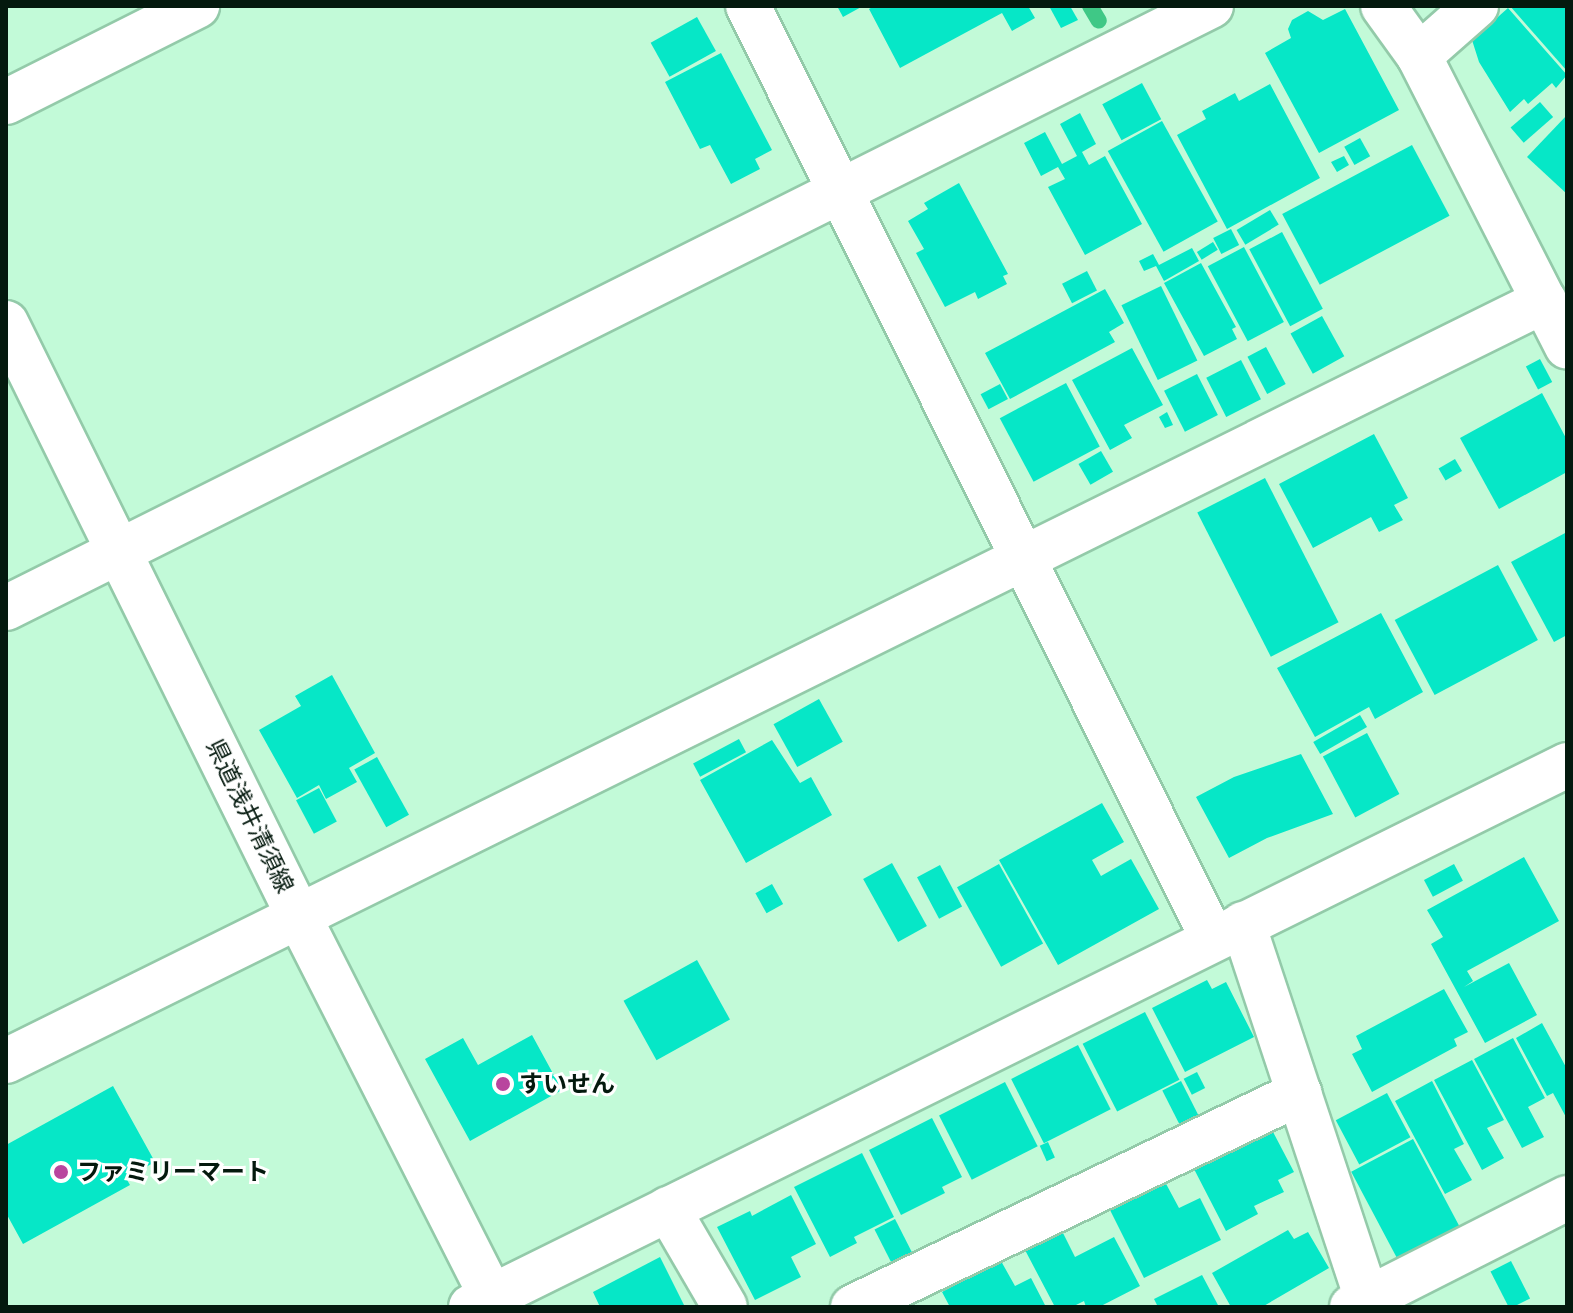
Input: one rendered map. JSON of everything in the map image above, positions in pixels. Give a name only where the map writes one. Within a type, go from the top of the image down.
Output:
[{"type":"street","points":[[6,102],[197,6]]},
{"type":"street","points":[[748,6],[1024,558],[1228,932],[1299,1093],[1360,1303],[1567,1198]]},
{"type":"street","points":[[6,608],[1211,6]]},
{"type":"street","points":[[1383,6],[1419,56],[1567,346]]},
{"type":"street","points":[[1419,56],[1476,6]]},
{"type":"street","points":[[6,1061],[1544,301]]},
{"type":"street","name":"県道浅井清須線","points":[[6,323],[487,1303]]},
{"type":"street","points":[[487,1303],[668,1209],[1567,765]]},
{"type":"street","points":[[853,1307],[1299,1093]]},
{"type":"street","points":[[668,1209],[725,1307]]},
{"type":"building","points":[[837,6],[863,6],[843,17]]},
{"type":"building","points":[[874,6],[1028,6],[1035,18],[1012,31],[1002,13],[900,68],[869,9]]},
{"type":"building","points":[[1049,6],[1070,6],[1078,20],[1061,28]]},
{"type":"building","points":[[1510,6],[1567,6],[1567,71]]},
{"type":"building","points":[[1508,8],[1567,75],[1556,88],[1552,83],[1528,104],[1524,99],[1510,112],[1479,62],[1472,40]]},
{"type":"building","points":[[1345,9],[1399,110],[1319,153],[1265,53],[1291,38],[1288,29],[1292,20],[1308,11],[1323,20]]},
{"type":"building","points":[[697,17],[716,51],[670,77],[651,43]]},
{"type":"building","points":[[721,53],[772,150],[755,159],[760,169],[731,184],[710,145],[700,149],[665,82]]},
{"type":"building","points":[[1142,83],[1161,119],[1122,140],[1102,104]]},
{"type":"building","points":[[1270,84],[1320,178],[1227,229],[1177,135],[1206,119],[1202,111],[1235,93],[1239,101]]},
{"type":"building","points":[[1540,102],[1553,117],[1524,143],[1511,128]]},
{"type":"building","points":[[1080,113],[1096,144],[1082,152],[1089,165],[1105,156],[1142,224],[1085,255],[1048,187],[1065,179],[1058,167],[1041,176],[1024,143],[1045,132],[1062,164],[1077,156],[1060,124]]},
{"type":"building","points":[[1567,115],[1567,194],[1527,157]]},
{"type":"building","points":[[1162,121],[1218,222],[1164,252],[1108,151]]},
{"type":"building","points":[[1360,138],[1370,156],[1354,165],[1344,147]]},
{"type":"building","points":[[1412,145],[1450,216],[1320,285],[1282,214]]},
{"type":"building","points":[[1344,156],[1349,165],[1337,172],[1331,162]]},
{"type":"building","points":[[959,183],[1008,274],[1003,276],[1007,284],[978,299],[975,292],[945,307],[916,253],[924,249],[908,221],[928,209],[924,203]]},
{"type":"building","points":[[1270,210],[1279,225],[1245,245],[1237,230]]},
{"type":"building","points":[[1231,229],[1239,245],[1221,254],[1213,238]]},
{"type":"building","points":[[1282,232],[1323,309],[1290,326],[1249,249]]},
{"type":"building","points":[[1213,242],[1218,250],[1202,260],[1197,252]]},
{"type":"building","points":[[1244,247],[1284,322],[1248,341],[1208,266]]},
{"type":"building","points":[[1192,248],[1199,261],[1164,281],[1156,266],[1144,271],[1139,261],[1153,254],[1159,265]]},
{"type":"building","points":[[1201,263],[1236,327],[1232,329],[1237,339],[1204,356],[1164,283]]},
{"type":"building","points":[[1087,271],[1097,291],[1072,303],[1062,284]]},
{"type":"building","points":[[1161,286],[1197,361],[1158,380],[1121,305]]},
{"type":"building","points":[[1105,289],[1124,323],[1109,332],[1115,342],[1010,399],[985,353]]},
{"type":"building","points":[[1322,316],[1344,356],[1313,374],[1291,333]]},
{"type":"building","points":[[1266,347],[1286,384],[1267,394],[1247,357]]},
{"type":"building","points":[[1132,348],[1163,405],[1124,425],[1132,438],[1110,450],[1072,380]]},
{"type":"building","points":[[1540,359],[1552,382],[1538,389],[1526,367]]},
{"type":"building","points":[[1241,360],[1261,399],[1226,417],[1206,378]]},
{"type":"building","points":[[1197,374],[1218,415],[1185,432],[1164,391]]},
{"type":"building","points":[[1066,383],[1100,447],[1034,482],[1000,418]]},
{"type":"building","points":[[1000,384],[1008,399],[989,409],[981,394]]},
{"type":"building","points":[[1542,393],[1567,440],[1567,472],[1499,509],[1460,438]]},
{"type":"building","points":[[1167,412],[1173,425],[1165,428],[1159,417]]},
{"type":"building","points":[[1374,434],[1408,498],[1394,505],[1403,520],[1379,532],[1371,517],[1313,548],[1279,484]]},
{"type":"building","points":[[1101,451],[1113,472],[1090,485],[1078,464]]},
{"type":"building","points":[[1455,459],[1462,471],[1446,481],[1439,468]]},
{"type":"building","points":[[1265,478],[1339,622],[1271,657],[1197,513]]},
{"type":"building","points":[[1567,532],[1567,635],[1554,642],[1511,562]]},
{"type":"building","points":[[1498,565],[1538,640],[1435,695],[1395,620]]},
{"type":"building","points":[[1381,613],[1423,692],[1375,719],[1369,707],[1315,737],[1277,668]]},
{"type":"building","points":[[332,675],[375,753],[349,768],[357,782],[326,799],[319,785],[297,798],[259,730],[301,706],[295,696]]},
{"type":"building","points":[[819,699],[843,742],[797,767],[774,724]]},
{"type":"building","points":[[1360,715],[1367,727],[1320,754],[1313,742]]},
{"type":"building","points":[[1367,733],[1399,794],[1355,817],[1323,756]]},
{"type":"building","points":[[739,739],[746,752],[700,777],[693,763]]},
{"type":"building","points":[[772,740],[800,783],[811,777],[832,815],[746,863],[700,780]]},
{"type":"building","points":[[1301,754],[1333,814],[1267,838],[1229,858],[1196,797],[1234,777]]},
{"type":"building","points":[[377,757],[409,815],[386,827],[354,770]]},
{"type":"building","points":[[319,788],[337,822],[314,834],[296,800]]},
{"type":"building","points":[[1102,803],[1124,842],[1092,860],[1101,876],[1131,859],[1159,909],[1058,965],[999,860]]},
{"type":"building","points":[[1524,857],[1559,921],[1467,971],[1473,981],[1464,987],[1509,963],[1537,1015],[1485,1043],[1431,944],[1443,937],[1427,910]]},
{"type":"building","points":[[892,863],[927,926],[898,942],[863,879]]},
{"type":"building","points":[[999,864],[1043,944],[1001,967],[957,887]]},
{"type":"building","points":[[1454,864],[1463,881],[1433,897],[1424,880]]},
{"type":"building","points":[[940,865],[962,906],[939,919],[917,877]]},
{"type":"building","points":[[772,884],[783,904],[767,913],[755,893]]},
{"type":"building","points":[[697,960],[730,1019],[656,1060],[624,1001]]},
{"type":"building","points":[[1207,980],[1212,989],[1226,982],[1254,1037],[1185,1072],[1152,1008]]},
{"type":"building","points":[[1444,989],[1468,1032],[1454,1039],[1457,1046],[1372,1092],[1352,1054],[1362,1049],[1356,1036]]},
{"type":"building","points":[[1145,1012],[1180,1080],[1117,1111],[1083,1044]]},
{"type":"building","points":[[1542,1023],[1567,1069],[1567,1119],[1553,1093],[1547,1096],[1516,1038]]},
{"type":"building","points":[[532,1035],[562,1090],[470,1141],[425,1059],[463,1038],[478,1065]]},
{"type":"building","points":[[1513,1038],[1545,1098],[1528,1107],[1544,1137],[1522,1148],[1474,1059]]},
{"type":"building","points":[[1078,1045],[1111,1109],[1044,1143],[1011,1079]]},
{"type":"building","points":[[1472,1060],[1504,1120],[1487,1128],[1504,1158],[1482,1170],[1434,1080]]},
{"type":"building","points":[[1197,1072],[1205,1088],[1192,1095],[1184,1079]]},
{"type":"building","points":[[1181,1081],[1199,1117],[1180,1126],[1162,1091]]},
{"type":"building","points":[[1432,1081],[1464,1144],[1454,1149],[1472,1180],[1445,1194],[1395,1101]]},
{"type":"building","points":[[1005,1082],[1038,1146],[972,1180],[939,1116]]},
{"type":"building","points":[[113,1086],[155,1162],[126,1178],[130,1185],[23,1244],[6,1213],[6,1145]]},
{"type":"building","points":[[1387,1093],[1410,1137],[1359,1164],[1336,1120]]},
{"type":"building","points":[[932,1118],[962,1177],[942,1187],[945,1193],[901,1215],[869,1150]]},
{"type":"building","points":[[1272,1130],[1294,1172],[1278,1180],[1284,1192],[1254,1206],[1258,1214],[1226,1231],[1194,1169]]},
{"type":"building","points":[[1413,1139],[1461,1229],[1399,1262],[1351,1172]]},
{"type":"building","points":[[1048,1142],[1055,1158],[1047,1161],[1040,1146]]},
{"type":"building","points":[[862,1153],[894,1217],[854,1237],[857,1243],[830,1257],[794,1187]]},
{"type":"building","points":[[1164,1180],[1179,1208],[1200,1198],[1221,1240],[1144,1278],[1109,1208]]},
{"type":"building","points":[[791,1195],[816,1244],[791,1257],[801,1277],[755,1300],[717,1227],[750,1211],[752,1216]]},
{"type":"building","points":[[895,1219],[912,1252],[891,1262],[875,1229]]},
{"type":"building","points":[[1288,1230],[1294,1239],[1308,1232],[1329,1268],[1262,1307],[1231,1307],[1212,1273]]},
{"type":"building","points":[[1062,1231],[1075,1257],[1114,1237],[1140,1286],[1099,1307],[1086,1307],[1084,1301],[1072,1307],[1055,1307],[1025,1250]]},
{"type":"building","points":[[660,1257],[685,1307],[600,1307],[593,1292]]},
{"type":"building","points":[[1001,1261],[1015,1286],[1031,1278],[1046,1307],[950,1307],[942,1292]]},
{"type":"building","points":[[1511,1261],[1530,1298],[1509,1307],[1491,1271]]},
{"type":"building","points":[[1202,1275],[1219,1307],[1158,1307],[1154,1299]]},
{"type":"waterway","points":[[1090,6],[1099,21]]},
{"type":"place","name":"すいせん","points":[[503,1084]]},
{"type":"place","name":"ファミリーマート","points":[[61,1172]]}]
